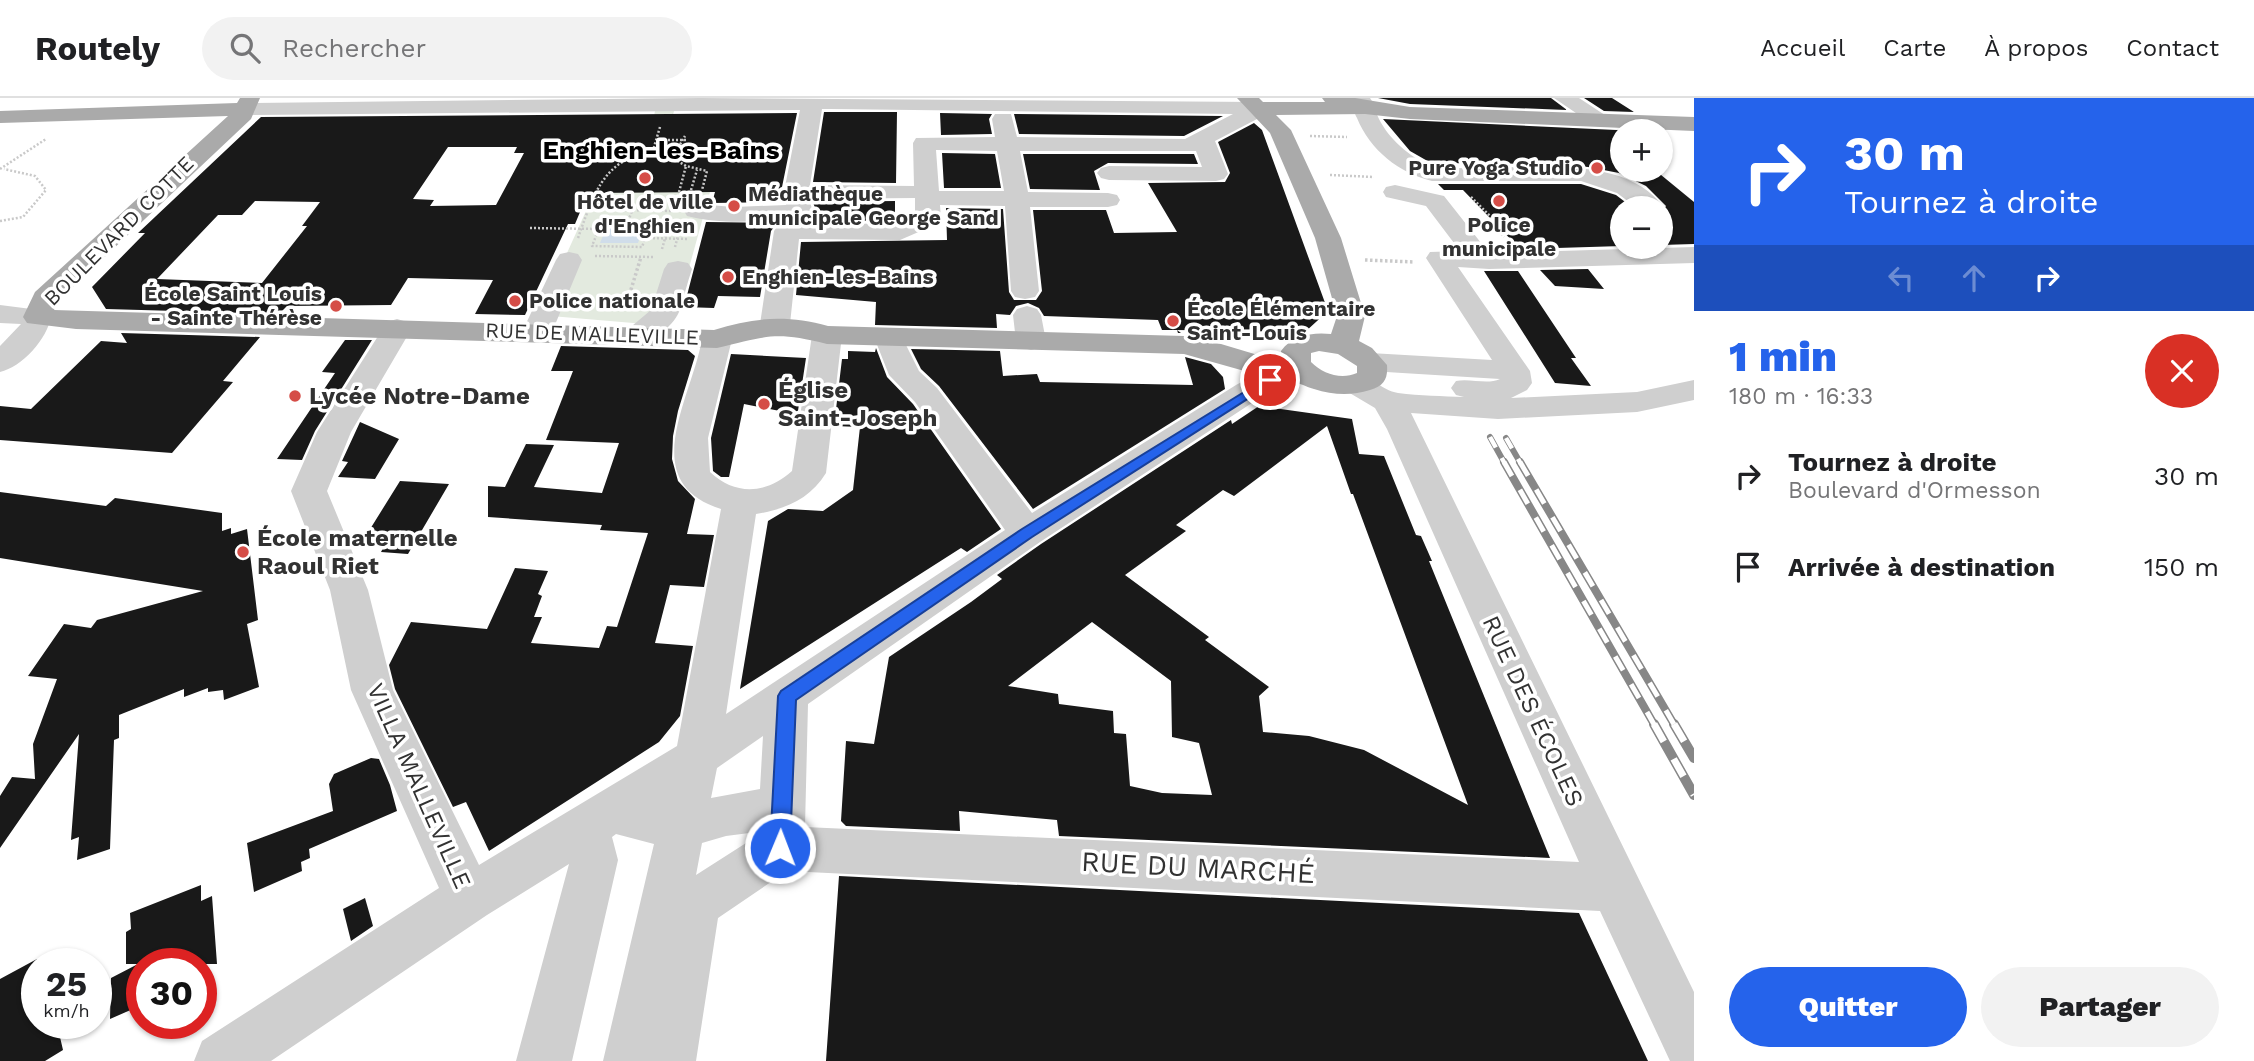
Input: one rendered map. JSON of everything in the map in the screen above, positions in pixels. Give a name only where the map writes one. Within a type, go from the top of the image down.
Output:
[{"type":"main road","points":[[0,117],[194,111],[265,98]]},
{"type":"main road","points":[[1332,98],[1363,101],[1409,113],[1694,124]]},
{"type":"main road","points":[[1251,107],[1294,108],[1363,101]]},
{"type":"main road","name":"BOULEVARD COTTE","points":[[37,317],[45,298],[243,114],[244,102]]},
{"type":"main road","points":[[1251,107],[1281,132],[1336,259],[1350,316],[1343,345]]},
{"type":"main road","points":[[1281,132],[1294,108]]},
{"type":"main road","points":[[194,111],[219,134]]},
{"type":"main road","name":"RUE DE MALLEVILLE","points":[[37,317],[537,332],[628,329],[717,338],[743,329],[775,324],[827,335],[889,337],[1028,316],[1210,350],[1324,382],[1372,381]]},
{"type":"main road","points":[[1295,373],[1294,358],[1301,346],[1319,342],[1343,345],[1363,355],[1372,381]]},
{"type":"street","points":[[1564,98],[1603,121]]},
{"type":"street","points":[[244,102],[500,104],[813,101],[1001,106],[1251,107]]},
{"type":"street","points":[[775,324],[813,101]]},
{"type":"street","points":[[1363,101],[1366,116],[1383,138],[1403,162],[1419,172],[1583,174],[1626,188],[1636,196]]},
{"type":"street","points":[[1001,106],[1017,199],[1028,316]]},
{"type":"street","points":[[1111,107],[1126,146]]},
{"type":"street","points":[[794,212],[900,232],[928,219],[918,195],[924,143],[1189,146],[1251,107]]},
{"type":"street","points":[[1109,173],[1216,174],[1203,139]]},
{"type":"street","points":[[687,218],[794,212],[918,195],[1017,199],[1111,209],[1109,173],[1099,145]]},
{"type":"street","points":[[1372,381],[1499,391],[1516,383],[1515,371],[1439,258],[1481,260],[1435,201],[1395,192]]},
{"type":"street","points":[[537,332],[572,253]]},
{"type":"street","points":[[1489,261],[1694,255]]},
{"type":"street","points":[[628,329],[655,324],[664,314],[669,263]]},
{"type":"street","name":"RUE DE MALLEVILLE","points":[[0,314],[37,317]]},
{"type":"street","name":"BOULEVARD COTTE","points":[[0,363],[34,330],[37,317]]},
{"type":"street","name":"VILLA MALLEVILLE","points":[[397,328],[334,432],[309,491],[349,590],[372,690],[469,898]]},
{"type":"street","points":[[717,338],[715,357],[693,430],[692,470],[698,480],[710,490],[740,503],[762,502],[779,496],[800,486],[809,473],[827,335]]},
{"type":"street","points":[[889,337],[905,375],[926,395],[1027,533]]},
{"type":"street","points":[[222,1061],[469,898],[697,757],[1027,533],[1247,392],[1270,380],[1295,373]]},
{"type":"street","points":[[1372,381],[1498,409],[1637,402],[1694,390]]},
{"type":"street","name":"RUE DES ÉCOLES","points":[[1372,381],[1403,429],[1615,888],[1694,1050]]},
{"type":"street","points":[[668,1061],[679,903],[680,828],[697,757],[740,503]]},
{"type":"street","points":[[710,680],[740,700],[777,702]]},
{"type":"street","points":[[631,1061],[679,903],[780,828],[777,702]]},
{"type":"street","name":"RUE DU MARCHÉ","points":[[680,828],[726,815],[780,828],[1615,888]]},
{"type":"street","points":[[598,820],[680,828]]},
{"type":"street","points":[[544,1061],[594,860],[598,820]]},
{"type":"path","points":[[2,169],[81,114]]},
{"type":"path","points":[[1281,132],[1383,138]]},
{"type":"path","points":[[572,253],[588,209],[609,168],[654,147],[678,148],[686,139],[656,140]]},
{"type":"path","points":[[686,166],[687,218]]},
{"type":"path","points":[[1296,167],[1309,166],[1313,175],[1429,178],[1440,174],[1493,219],[1488,219],[1528,261]]},
{"type":"path","points":[[0,221],[19,221],[46,190],[36,176],[2,169]]},
{"type":"path","points":[[628,221],[635,204]]},
{"type":"path","points":[[588,209],[632,210],[687,218]]},
{"type":"path","points":[[648,229],[667,230],[687,218]]},
{"type":"path","points":[[669,263],[665,238],[667,230],[687,218]]},
{"type":"path","points":[[602,221],[651,222],[642,247],[592,246],[599,229],[602,221]]},
{"type":"path","points":[[530,228],[599,229]]},
{"type":"path","points":[[645,238],[689,239]]},
{"type":"path","points":[[614,256],[617,247]]},
{"type":"path","points":[[628,329],[642,257]]},
{"type":"path","points":[[1336,259],[1442,263]]},
{"type":"shaded area","points":[[655,111],[674,111],[669,131],[718,163],[689,268],[645,324],[539,315],[605,169],[651,131]]},
{"type":"water","points":[[608,224],[644,225],[638,243],[600,243]]},
{"type":"building","points":[[1378,98],[1551,98],[1567,110],[1410,104]]},
{"type":"building","points":[[1584,98],[1612,98],[1634,112],[1604,111]]},
{"type":"building","points":[[824,112],[897,112],[896,183],[813,182]]},
{"type":"building","points":[[797,113],[781,192],[783,202],[712,203],[715,192],[588,193],[575,224],[568,224],[525,315],[475,314],[493,280],[408,278],[391,305],[287,306],[279,314],[106,309],[92,287],[145,233],[138,233],[261,117]],"holes":[[[448,147],[517,147],[514,153],[524,153],[496,205],[430,206],[434,200],[413,199]],[[255,201],[320,202],[302,226],[307,226],[262,283],[157,279],[218,215],[242,215]]]},
{"type":"building","points":[[940,113],[992,114],[989,119],[992,134],[941,135]]},
{"type":"building","points":[[1014,114],[1223,116],[1184,136],[1019,134]]},
{"type":"building","points":[[1383,119],[1610,130],[1610,171],[1555,164],[1431,163],[1410,151]]},
{"type":"building","points":[[1254,123],[1262,130],[1328,311],[1305,332],[1162,330],[1158,320],[1044,316],[1039,308],[1028,303],[1016,306],[1010,315],[996,314],[997,328],[875,325],[876,302],[796,295],[801,242],[947,240],[946,208],[1003,209],[1009,292],[1014,300],[1036,300],[1042,291],[1033,210],[1106,210],[1114,233],[1177,232],[1148,183],[1225,182],[1230,173],[1218,142]]},
{"type":"building","points":[[942,153],[995,154],[1001,188],[944,188]]},
{"type":"building","points":[[1023,154],[1194,154],[1198,164],[1108,163],[1094,171],[1100,190],[1030,189]]},
{"type":"building","points":[[1638,182],[1670,182],[1694,202],[1694,244],[1673,245],[1673,196],[1656,196]]},
{"type":"building","points":[[1438,184],[1581,184],[1616,195],[1610,196],[1610,246],[1520,249],[1463,190],[1444,190]]},
{"type":"building","points":[[895,201],[895,221],[810,220],[816,211],[813,202]]},
{"type":"building","points":[[706,222],[777,223],[771,231],[760,297],[718,296],[714,308],[684,307]]},
{"type":"building","points":[[1588,269],[1604,289],[1555,286],[1540,270]]},
{"type":"building","points":[[1484,271],[1518,271],[1576,358],[1571,358],[1591,386],[1555,383]]},
{"type":"building","points":[[121,333],[260,337],[223,381],[233,382],[172,453],[0,440],[0,406],[31,409],[101,341],[127,343]]},
{"type":"building","points":[[345,340],[372,340],[315,431],[302,460],[277,459],[335,373],[322,372]]},
{"type":"building","points":[[561,346],[688,350],[695,356],[678,411],[672,459],[678,481],[695,499],[687,534],[714,535],[704,587],[670,585],[655,643],[693,646],[680,716],[659,742],[489,851],[466,802],[453,807],[395,689],[389,665],[411,622],[487,629],[515,568],[548,571],[538,594],[542,596],[534,617],[542,617],[531,643],[599,648],[607,626],[617,627],[648,533],[600,530],[602,525],[488,517],[488,486],[505,487],[526,444],[554,445],[534,487],[602,493],[619,443],[546,440],[573,371],[551,371]]},
{"type":"building","points":[[876,348],[887,377],[913,404],[1001,529],[967,552],[961,548],[740,689],[768,521],[788,509],[823,511],[853,490],[860,427],[834,426],[842,359],[848,359],[848,351],[875,352]]},
{"type":"building","points":[[911,349],[1000,351],[1003,376],[1037,374],[1040,382],[1193,385],[1185,357],[1211,364],[1223,377],[1225,389],[1033,509],[939,386],[921,369]]},
{"type":"building","points":[[731,354],[806,358],[796,424],[783,423],[785,412],[744,404],[729,477],[721,477],[713,471],[711,438]]},
{"type":"building","points":[[1259,406],[1352,419],[1359,454],[1384,456],[1416,535],[1421,536],[1432,561],[1429,561],[1550,858],[1059,836],[1057,820],[959,811],[960,831],[846,826],[841,821],[846,741],[874,744],[889,657],[1002,579],[997,575],[1041,544],[1231,420],[1232,424]],"holes":[[[1327,426],[1351,494],[1468,805],[1364,750],[1309,736],[1263,732],[1259,696],[1269,687],[1205,640],[1209,637],[1125,575],[1186,531],[1176,525],[1223,490],[1234,496]],[[1092,622],[1171,681],[1172,737],[1199,743],[1212,795],[1162,793],[1130,786],[1126,734],[1114,733],[1113,711],[1059,704],[1058,694],[1008,686]]]},
{"type":"building","points":[[360,422],[399,439],[375,479],[338,477],[348,462],[342,461]]},
{"type":"building","points":[[400,481],[449,484],[408,554],[381,552],[390,535],[367,534]]},
{"type":"building","points":[[0,492],[106,506],[115,498],[222,513],[222,531],[231,528],[231,534],[247,529],[258,620],[247,624],[259,687],[224,700],[223,690],[208,692],[208,688],[184,697],[184,689],[119,715],[119,738],[114,740],[110,849],[77,860],[79,837],[71,840],[79,734],[0,848],[0,796],[12,777],[35,779],[33,744],[57,679],[28,676],[64,624],[91,628],[97,620],[203,591],[0,558]]},
{"type":"building","points":[[371,758],[379,759],[397,811],[309,849],[310,858],[301,862],[302,871],[254,892],[247,843],[333,811],[329,784],[334,774]]},
{"type":"building","points":[[839,876],[1579,913],[1648,1061],[826,1061]]},
{"type":"building","points":[[201,885],[201,901],[212,896],[216,948],[126,948],[126,932],[131,929],[130,913]]},
{"type":"building","points":[[365,898],[373,926],[351,941],[343,909]]},
{"type":"building","points":[[21,968],[21,1039],[60,1039],[63,1050],[45,1061],[0,1061],[0,979]]},
{"type":"building","points":[[126,970],[126,1012],[112,1018],[112,977]]},
{"type":"railway","points":[[1490,437],[1505,464]]},
{"type":"railway","points":[[1506,438],[1521,464]]},
{"type":"railway","points":[[1504,462],[1655,726]]},
{"type":"railway","points":[[1520,462],[1675,726]]},
{"type":"railway","points":[[1654,724],[1694,795]]},
{"type":"railway","points":[[1674,724],[1694,758]]},
{"type":"place","name":"Pure Yoga Studio","points":[[1597,168]]},
{"type":"place","name":"Hôtel de ville d'Enghien","points":[[645,178]]},
{"type":"place","name":"Police municipale","points":[[1499,201]]},
{"type":"place","name":"Médiathèque municipale George Sand","points":[[734,206]]},
{"type":"place","name":"Enghien-les-Bains","points":[[728,277]]},
{"type":"place","name":"Police nationale","points":[[515,301]]},
{"type":"place","name":"École Saint Louis - Sainte Thérèse","points":[[336,306]]},
{"type":"place","name":"École Élémentaire Saint-Louis","points":[[1173,321]]},
{"type":"place","name":"Lycée Notre-Dame","points":[[295,396]]},
{"type":"place","name":"Église Saint-Joseph","points":[[764,404]]},
{"type":"place","name":"École maternelle Raoul Riet","points":[[243,552]]},
{"type":"district","name":"Enghien-les-Bains","points":[[661,150]]},
{"type":"route","points":[[780,848],[787,696],[1027,533],[1270,380]]}]
